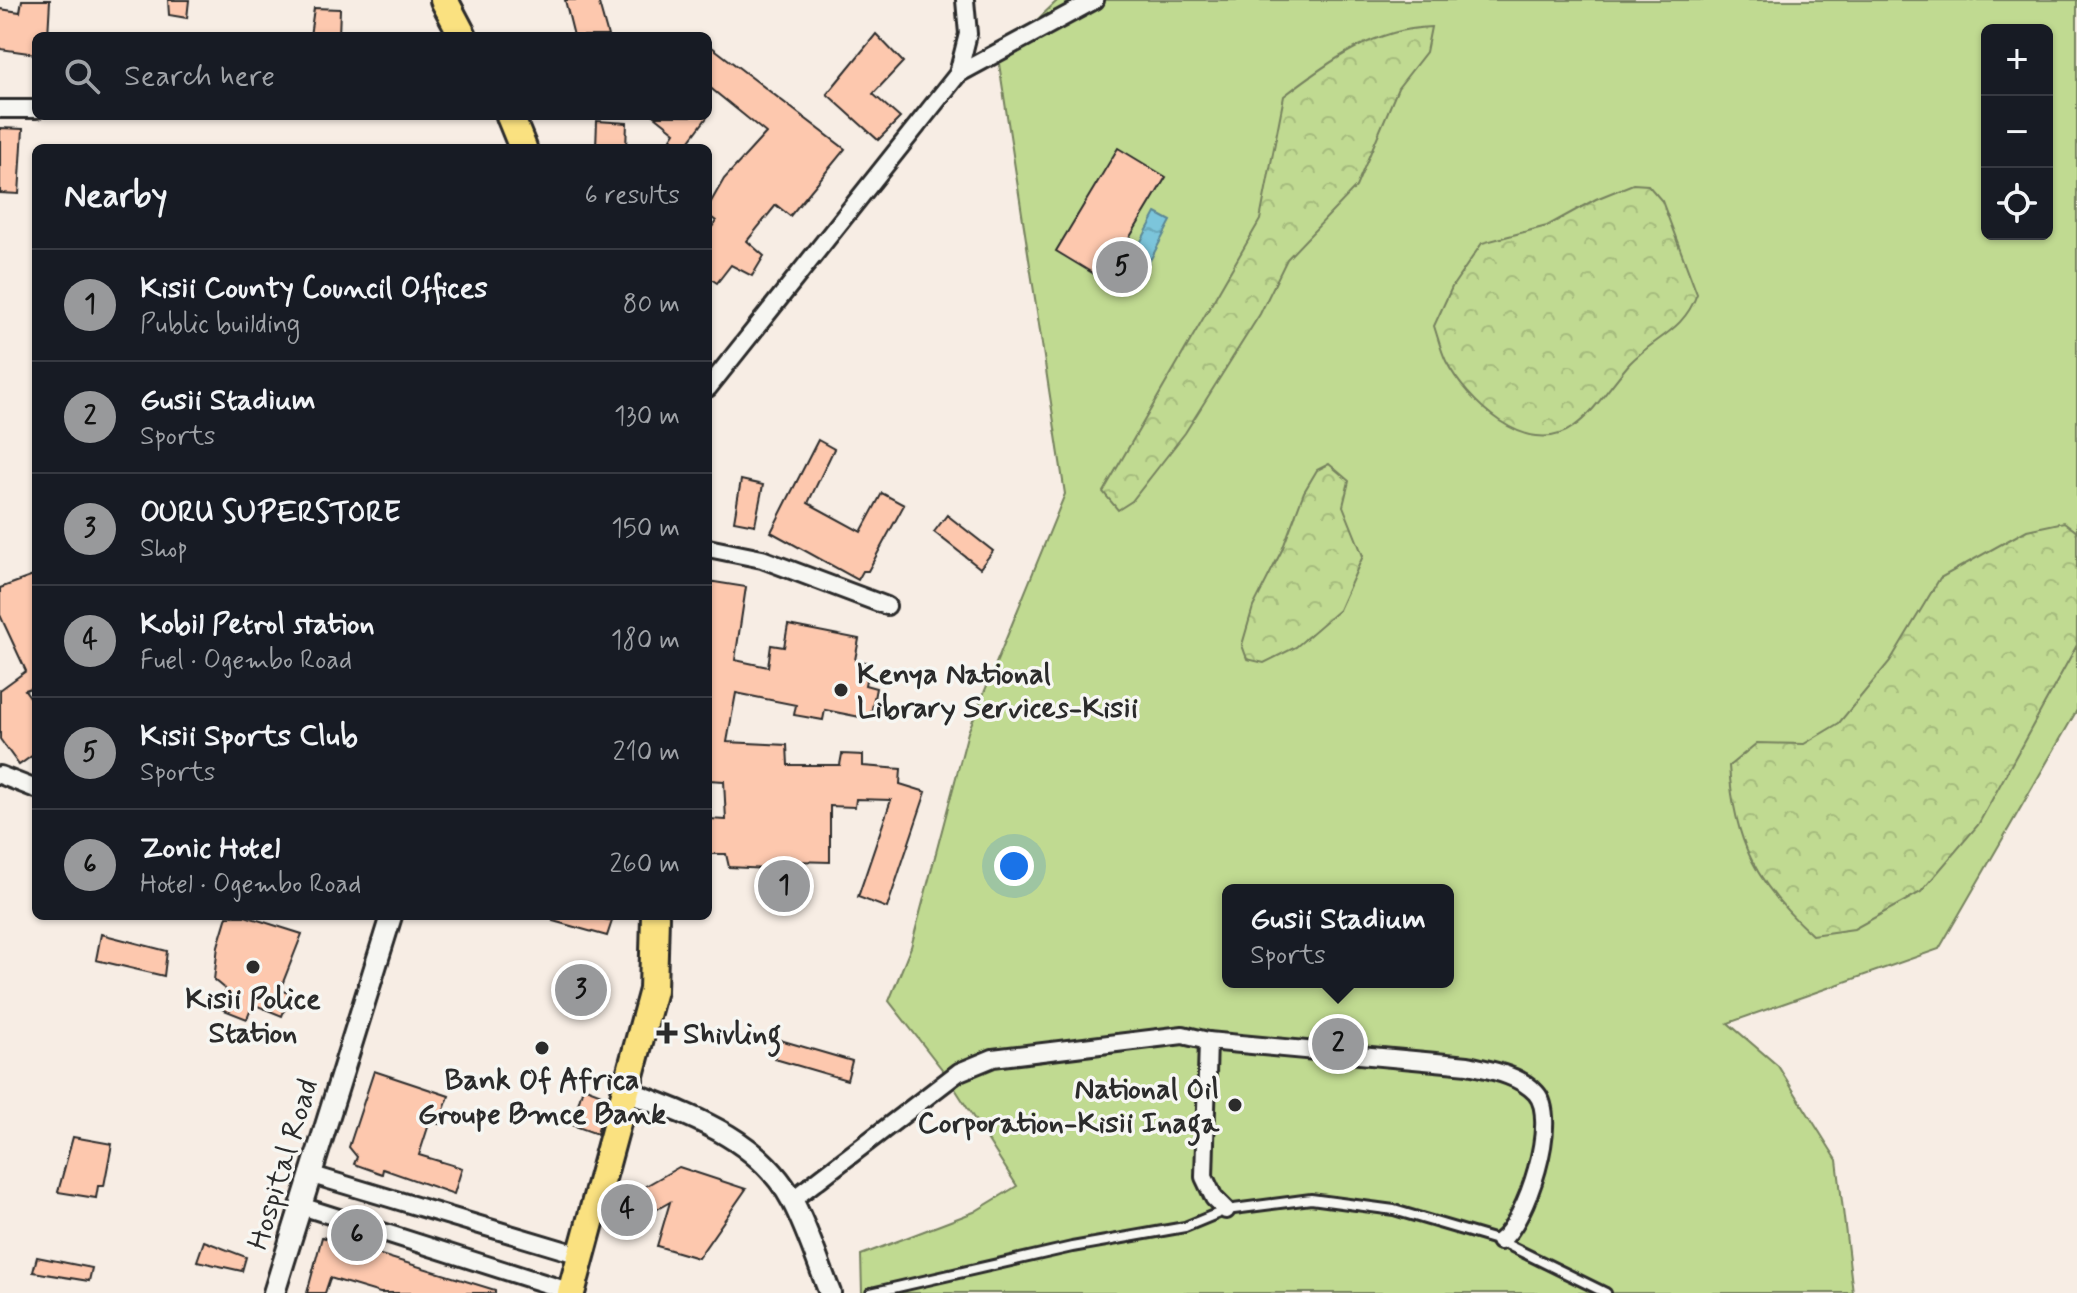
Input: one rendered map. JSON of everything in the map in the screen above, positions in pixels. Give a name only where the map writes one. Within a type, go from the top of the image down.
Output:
[{"type":"highway","points":[[444,0],[461,32]]},
{"type":"highway","points":[[512,120],[521,144]]},
{"type":"highway","points":[[572,1292],[653,990],[655,920]]},
{"type":"street","points":[[958,74],[968,34],[965,0]]},
{"type":"street","points":[[712,383],[958,74],[1095,0]]},
{"type":"street","points":[[0,109],[32,109]]},
{"type":"street","points":[[712,549],[762,559],[887,606]]},
{"type":"street","points":[[0,775],[32,787]]},
{"type":"street","name":"Hospital Road","points":[[274,1293],[390,920]]},
{"type":"street","points":[[792,1200],[959,1072],[993,1058],[1183,1035],[1208,1041],[1468,1065],[1501,1072],[1536,1092],[1543,1104],[1538,1166],[1516,1223],[1500,1241]]},
{"type":"street","points":[[1208,1041],[1204,1177],[1214,1198],[1226,1210]]},
{"type":"street","points":[[624,1090],[717,1127],[752,1151],[792,1200],[830,1293]]},
{"type":"street","points":[[309,1174],[580,1255]]},
{"type":"street","points":[[301,1206],[572,1292]]},
{"type":"lane","points":[[871,1293],[1072,1247],[1185,1227],[1226,1210],[1290,1200],[1326,1200],[1394,1210],[1500,1241],[1606,1293]]},
{"type":"green space","points":[[1058,0],[2077,0],[2077,710],[1939,949],[1728,1023],[1778,1066],[1837,1160],[1853,1293],[862,1293],[861,1255],[974,1212],[1017,1186],[945,1073],[889,1001],[911,947],[968,732],[1065,494],[998,57]]},
{"type":"green space","points":[[1431,27],[1426,52],[1398,88],[1356,187],[1287,259],[1260,314],[1185,433],[1132,501],[1118,510],[1103,492],[1260,220],[1284,96],[1317,71],[1371,41],[1410,29]]},
{"type":"green space","points":[[1633,184],[1648,185],[1662,201],[1697,294],[1691,307],[1677,325],[1630,363],[1596,405],[1573,427],[1555,435],[1537,436],[1518,431],[1483,408],[1455,376],[1444,357],[1434,326],[1452,287],[1482,243],[1547,226],[1596,199]]},
{"type":"green space","points":[[1329,464],[1349,481],[1343,506],[1363,556],[1339,610],[1296,647],[1264,663],[1247,659],[1242,645],[1253,607],[1282,550],[1304,492],[1317,470]]},
{"type":"green space","points":[[2064,522],[2077,532],[2077,645],[1978,825],[1921,892],[1854,929],[1812,935],[1776,898],[1751,860],[1736,817],[1729,766],[1757,743],[1804,744],[1839,723],[1890,661],[1940,578],[2027,530]]},
{"type":"water","points":[[1156,213],[1171,221],[1146,268],[1131,260]]},
{"type":"building","points":[[22,0],[50,0],[48,32],[32,32],[32,53],[0,49],[0,9],[20,12]]},
{"type":"building","points":[[168,0],[189,0],[187,18],[169,15]]},
{"type":"building","points":[[565,0],[598,0],[607,32],[573,32]]},
{"type":"building","points":[[314,8],[340,9],[339,32],[311,32]]},
{"type":"building","points":[[876,34],[903,62],[873,94],[900,118],[878,140],[827,94]]},
{"type":"building","points":[[712,47],[845,149],[790,216],[776,205],[747,241],[764,256],[752,276],[731,265],[717,283],[712,280],[712,227],[716,221],[712,218],[712,200],[724,179],[766,133],[712,89]]},
{"type":"building","points":[[660,120],[705,120],[687,144],[679,144],[671,138],[675,132]]},
{"type":"building","points":[[597,121],[627,123],[626,144],[596,144]]},
{"type":"building","points":[[0,128],[23,129],[19,194],[0,193]]},
{"type":"building","points":[[1118,148],[1166,177],[1104,280],[1056,251]]},
{"type":"building","points":[[818,440],[834,449],[808,503],[861,532],[882,493],[904,505],[868,571],[863,571],[858,580],[771,532]]},
{"type":"building","points":[[741,480],[763,485],[755,525],[734,521]]},
{"type":"building","points":[[947,515],[993,551],[980,568],[934,532]]},
{"type":"building","points":[[32,576],[32,688],[25,690],[32,700],[32,756],[19,765],[0,739],[0,690],[26,671],[0,615],[0,588]]},
{"type":"building","points":[[712,582],[746,587],[735,660],[768,667],[771,645],[784,647],[788,625],[859,639],[855,660],[869,663],[865,685],[876,688],[870,719],[825,710],[823,720],[794,715],[796,705],[736,693],[727,742],[787,745],[788,765],[840,765],[842,754],[863,755],[863,766],[901,769],[900,784],[926,792],[887,908],[858,897],[891,800],[856,799],[855,807],[830,806],[830,862],[792,861],[788,870],[729,867],[726,854],[712,854],[712,819],[726,820],[724,781],[712,780]]},
{"type":"building","name":"Kisii Police Station","points":[[226,920],[258,920],[302,934],[280,990],[291,994],[282,1016],[253,1004],[247,1019],[219,1008],[226,990],[214,980],[218,946]]},
{"type":"building","points":[[608,920],[612,921],[607,936],[553,921]]},
{"type":"building","points":[[101,934],[167,951],[164,976],[96,960]]},
{"type":"building","points":[[780,1040],[852,1061],[847,1080],[775,1059]]},
{"type":"building","points":[[374,1071],[449,1096],[439,1124],[430,1121],[419,1155],[462,1168],[454,1194],[383,1169],[382,1174],[354,1164],[357,1157],[349,1147]]},
{"type":"building","points":[[583,1087],[607,1096],[597,1134],[572,1125]]},
{"type":"building","points":[[73,1137],[112,1144],[104,1186],[98,1186],[96,1198],[58,1192]]},
{"type":"building","points":[[679,1167],[746,1189],[698,1258],[657,1246],[670,1202],[631,1224],[616,1203]]},
{"type":"building","points":[[322,1237],[495,1290],[495,1293],[380,1293],[330,1278],[325,1293],[307,1293]]},
{"type":"building","points":[[204,1241],[246,1257],[242,1271],[197,1261]]},
{"type":"building","points":[[37,1257],[92,1268],[89,1281],[33,1272]]},
{"type":"place","name":"Kisii Sports Club","points":[[1122,267]]},
{"type":"place","name":"Kenya National Library Services-Kisii","points":[[841,690]]},
{"type":"place","name":"Kisii County Council Offices","points":[[784,886]]},
{"type":"place","name":"Kisii Police Station","points":[[253,967]]},
{"type":"place","name":"OURU SUPERSTORE","points":[[581,990]]},
{"type":"place","name":"Shivling","points":[[667,1033]]},
{"type":"place","name":"Gusii Stadium","points":[[1338,1044]]},
{"type":"place","name":"Bank Of Africa Groupe Bmce Bank","points":[[542,1048]]},
{"type":"place","name":"National Oil Corporation-Kisii Inaga","points":[[1235,1105]]},
{"type":"place","name":"Kobil Petrol station","points":[[627,1210]]},
{"type":"place","name":"Zonic Hotel","points":[[357,1235]]}]
